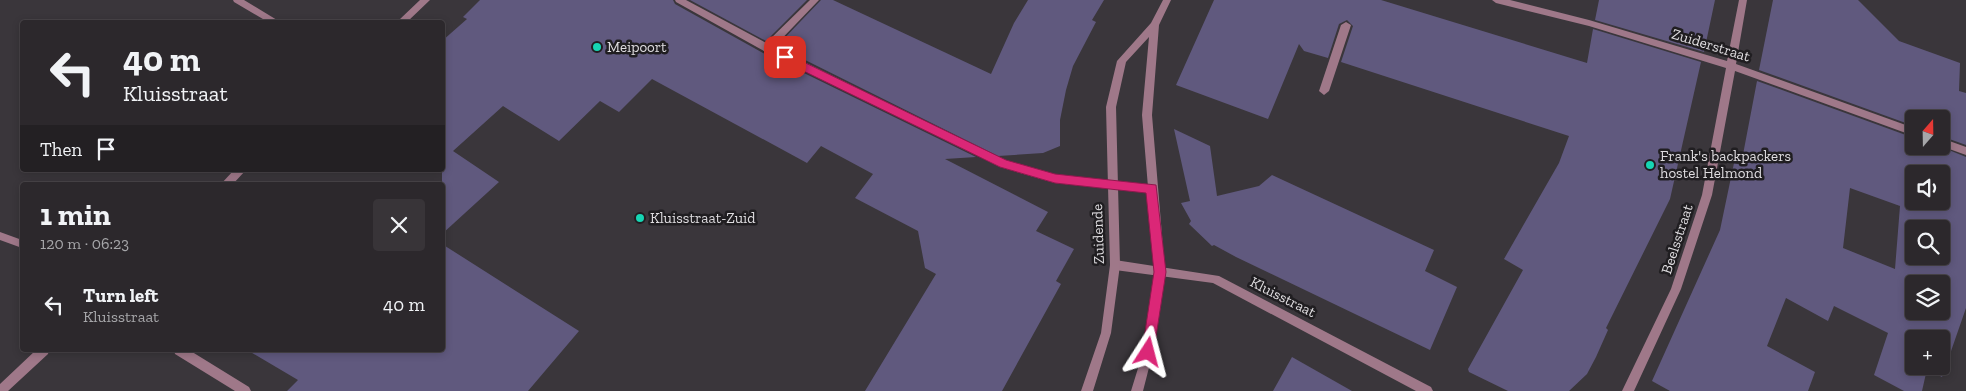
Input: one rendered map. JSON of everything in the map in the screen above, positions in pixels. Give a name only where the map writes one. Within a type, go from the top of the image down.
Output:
[{"type":"street","points":[[237,0],[271,20]]},
{"type":"street","points":[[404,20],[426,0]]},
{"type":"street","points":[[679,0],[767,48],[1004,164],[1055,179],[1112,183],[1152,189]]},
{"type":"street","points":[[767,48],[815,0]]},
{"type":"street","name":"Zuidende","points":[[1086,391],[1106,333],[1115,265],[1111,107],[1122,62],[1154,25],[1167,0]]},
{"type":"street","name":"Zuiderstraat","points":[[1496,0],[1588,23],[1731,66],[1905,129]]},
{"type":"street","name":"Beelsstraat","points":[[1628,391],[1676,289],[1707,195],[1743,0]]},
{"type":"street","name":"Zuidende","points":[[1137,391],[1148,352],[1160,272],[1147,115],[1154,25]]},
{"type":"street","points":[[1324,91],[1346,25]]},
{"type":"street","points":[[1950,145],[1966,151]]},
{"type":"street","points":[[228,182],[239,172]]},
{"type":"street","points":[[0,236],[20,243]]},
{"type":"street","name":"Kluisstraat","points":[[1115,265],[1215,279],[1427,391]]},
{"type":"street","points":[[0,391],[42,352]]},
{"type":"street","points":[[182,352],[245,391]]},
{"type":"building","points":[[480,0],[673,0],[675,4],[763,53],[976,157],[945,159],[1048,212],[1036,231],[1074,249],[1056,281],[1061,284],[1002,391],[865,391],[936,274],[925,268],[918,231],[855,198],[873,174],[821,146],[807,163],[652,79],[619,112],[600,101],[559,141],[503,106],[453,151],[499,182],[445,231],[445,182],[442,182],[442,172],[445,172],[445,38],[467,19],[463,17]]},
{"type":"building","points":[[690,0],[807,0],[766,41]]},
{"type":"building","points":[[821,0],[833,0],[991,74],[1014,23],[1028,0],[1104,0],[1092,20],[1096,22],[1073,66],[1060,120],[1060,146],[1043,153],[998,156],[777,46]]},
{"type":"building","points":[[1214,0],[1381,0],[1587,63],[1593,29],[1701,62],[1670,199],[1606,328],[1608,330],[1587,374],[1569,391],[1508,391],[1469,372],[1468,369],[1523,270],[1504,259],[1559,163],[1569,136],[1341,62],[1353,26],[1347,20],[1339,24],[1328,58],[1304,51],[1299,44],[1268,119],[1176,85]]},
{"type":"building","points":[[1599,0],[1715,0],[1704,52],[1595,20]]},
{"type":"building","points":[[1773,0],[1858,0],[1899,41],[1960,63],[1959,91],[1966,93],[1966,145],[1950,139],[1950,110],[1905,110],[1905,123],[1759,70]]},
{"type":"building","points":[[1757,81],[1905,135],[1905,155],[1950,155],[1950,150],[1966,157],[1966,308],[1950,354],[1950,330],[1905,330],[1905,375],[1926,375],[1922,391],[1904,391],[1874,375],[1888,333],[1834,306],[1828,321],[1786,298],[1767,346],[1815,372],[1808,391],[1670,391],[1652,381],[1720,230],[1734,163],[1741,165]],"holes":[[[1850,188],[1900,206],[1895,269],[1843,248]]]},
{"type":"building","points":[[1174,129],[1210,146],[1217,196],[1259,186],[1272,175],[1434,250],[1425,271],[1457,287],[1430,350],[1214,245],[1212,246],[1189,224],[1191,221],[1181,203],[1190,201]]},
{"type":"building","points":[[445,246],[579,331],[528,391],[287,391],[298,380],[250,352],[445,352]]},
{"type":"building","points":[[1292,357],[1352,391],[1273,391]]},
{"type":"place","name":"Meipoort","points":[[597,47]]},
{"type":"place","name":"Frank's backpackers hostel Helmond","points":[[1650,165]]},
{"type":"place","name":"Kluisstraat-Zuid","points":[[640,218]]},
{"type":"route","points":[[785,57],[1004,164],[1055,179],[1112,183],[1152,189],[1160,272],[1148,352]]}]
